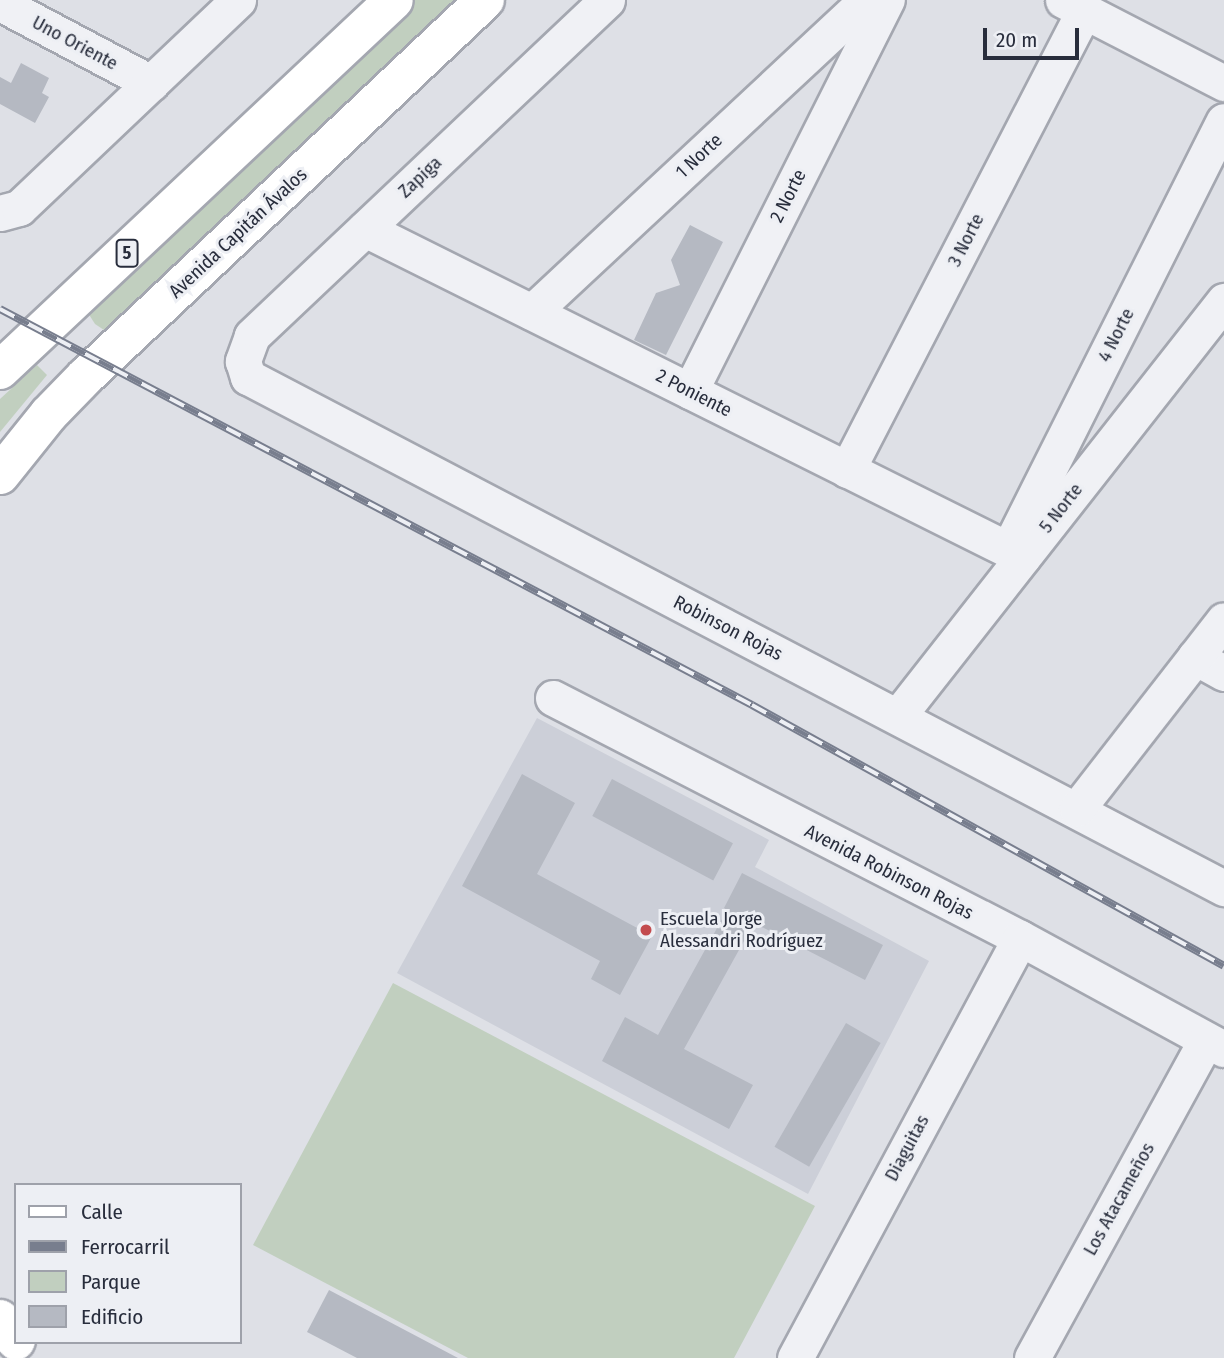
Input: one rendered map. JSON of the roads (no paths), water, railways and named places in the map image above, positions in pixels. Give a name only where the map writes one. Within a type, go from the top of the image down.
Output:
[{"type":"main road","name":"5","points":[[2,368],[394,0]]},
{"type":"main road","name":"Avenida Capitán Ávalos","points":[[0,475],[49,414],[86,376],[485,0]]},
{"type":"main road","points":[[0,1319],[14,1338]]},
{"type":"main road","points":[[18,1344],[29,1358]]},
{"type":"street","points":[[9,211],[239,0]]},
{"type":"street","name":"Zapiga","points":[[243,361],[252,336],[607,0]]},
{"type":"street","name":"1 Norte","points":[[532,312],[866,0]]},
{"type":"street","name":"2 Norte","points":[[690,391],[887,0]]},
{"type":"street","name":"Uno Oriente","points":[[0,3],[151,83]]},
{"type":"street","points":[[1074,5],[1224,83]]},
{"type":"street","name":"3 Norte","points":[[848,470],[1074,5]]},
{"type":"street","name":"4 Norte","points":[[1015,553],[1224,121]]},
{"type":"street","name":"2 Poniente","points":[[365,229],[1015,553]]},
{"type":"street","name":"5 Norte","points":[[898,716],[1015,553],[1224,301]]},
{"type":"street","name":"Robinson Rojas","points":[[243,361],[245,372],[253,381],[1224,888]]},
{"type":"street","points":[[1077,809],[1210,665],[1224,620]]},
{"type":"street","name":"Avenida Robinson Rojas","points":[[553,698],[1020,939],[1215,1044]]},
{"type":"street","name":"Diaguitas","points":[[795,1358],[1020,939]]},
{"type":"street","name":"Los Atacameños","points":[[1032,1358],[1215,1044]]},
{"type":"railway","points":[[0,309],[752,705],[1224,966]]},
{"type":"place","name":"Escuela Jorge Alessandri Rodríguez","points":[[646,930]]}]
